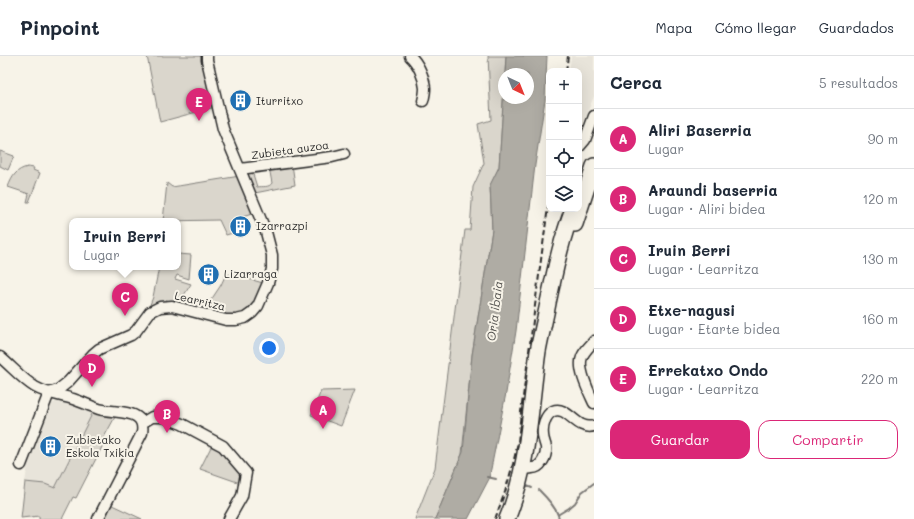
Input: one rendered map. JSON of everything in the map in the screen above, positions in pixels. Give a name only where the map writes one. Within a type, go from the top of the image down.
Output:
[{"type":"highway","points":[[507,519],[523,468],[538,352],[548,304],[573,212]]},
{"type":"street","name":"Learritza","points":[[49,393],[58,390],[68,382],[99,349],[131,335],[150,312],[160,307],[172,306],[226,320],[236,320],[245,318],[258,306],[268,283],[272,269],[272,255],[266,232],[223,129],[207,56]]},
{"type":"street","points":[[410,56],[418,65],[423,77],[425,89],[423,101]]},
{"type":"street","points":[[582,144],[585,140],[594,116]]},
{"type":"street","name":"Zubieta auzoa","points":[[240,169],[332,157],[344,154]]},
{"type":"street","points":[[594,341],[584,353],[581,362],[585,380],[594,403]]},
{"type":"street","points":[[0,358],[35,386],[49,393],[101,409],[136,416],[140,419],[143,428],[142,433],[98,519]]},
{"type":"street","points":[[21,465],[49,393]]},
{"type":"street","points":[[523,468],[533,468],[540,465],[545,456],[546,450],[542,430],[546,419],[551,412],[560,410],[580,425],[590,427],[594,426]]},
{"type":"street","points":[[142,423],[152,417],[164,417],[182,424],[223,446],[246,473],[242,496],[229,519]]},
{"type":"shaded area","points":[[147,56],[204,56],[215,107],[160,122]]},
{"type":"shaded area","points":[[488,56],[506,56],[505,68],[498,68],[498,104],[503,104],[499,167],[490,186],[492,230],[472,355],[462,454],[435,519],[415,519],[435,468],[465,230],[470,230],[473,187],[484,163],[478,124],[491,120]]},
{"type":"shaded area","points":[[571,56],[594,56],[594,96],[582,126],[582,68],[569,68]]},
{"type":"shaded area","points":[[0,151],[14,156],[8,170],[0,166]]},
{"type":"shaded area","points":[[292,164],[295,185],[255,193],[245,173],[252,171],[257,187],[268,186],[272,183],[269,167]]},
{"type":"shaded area","points":[[28,167],[34,168],[33,170],[40,173],[29,202],[27,202],[29,194],[8,187],[17,172]]},
{"type":"shaded area","points":[[240,176],[255,213],[233,220],[236,232],[226,235],[219,220],[181,221],[181,218],[163,218],[167,183],[172,187]]},
{"type":"shaded area","points":[[181,254],[191,255],[189,279],[177,275],[175,279],[191,284],[179,303],[166,300],[171,302],[148,310],[153,297],[158,270],[181,270]]},
{"type":"shaded area","points":[[226,274],[263,283],[254,304],[244,313],[225,315],[206,311],[205,309],[221,285]]},
{"type":"shaded area","points":[[355,390],[341,426],[311,415],[321,391]]},
{"type":"shaded area","points":[[57,401],[93,412],[55,488],[45,484],[25,482],[28,463],[44,415],[51,404]]},
{"type":"shaded area","points":[[93,412],[115,417],[103,439],[107,441],[105,445],[103,445],[76,498],[73,497],[62,519],[39,519],[39,516],[21,518],[25,482],[45,484],[55,488]]},
{"type":"shaded area","points":[[213,443],[242,470],[240,483],[200,469]]},
{"type":"shaded area","points":[[112,505],[142,519],[105,519]]},
{"type":"water","name":"Oria ibaia","points":[[506,56],[547,56],[545,100],[535,165],[516,331],[506,393],[489,479],[468,519],[435,519],[463,452],[472,355],[492,230],[490,185],[499,167],[503,104],[534,104],[534,68],[505,68]]},
{"type":"waterway","points":[[487,477],[496,479]]},
{"type":"waterway","points":[[559,514],[575,503],[582,492],[594,483]]},
{"type":"waterway","points":[[527,486],[532,488]]},
{"type":"waterway","points":[[539,490],[554,508],[559,519]]},
{"type":"railway","points":[[566,68],[568,56]]},
{"type":"railway","points":[[495,519],[505,492],[518,442],[547,212]]},
{"type":"place","name":"Iturritxo","points":[[240,101]]},
{"type":"place","name":"Errekatxo Ondo","points":[[199,121]]},
{"type":"place","name":"Izarrazpi","points":[[241,226]]},
{"type":"place","name":"Lizarraga","points":[[208,274]]},
{"type":"place","name":"Iruin Berri","points":[[125,316]]},
{"type":"place","name":"Etxe-nagusi","points":[[92,387]]},
{"type":"place","name":"Aliri Baserria","points":[[323,429]]},
{"type":"place","name":"Araundi baserria","points":[[167,433]]},
{"type":"place","name":"Zubietako Eskola Txikia","points":[[50,446]]}]
